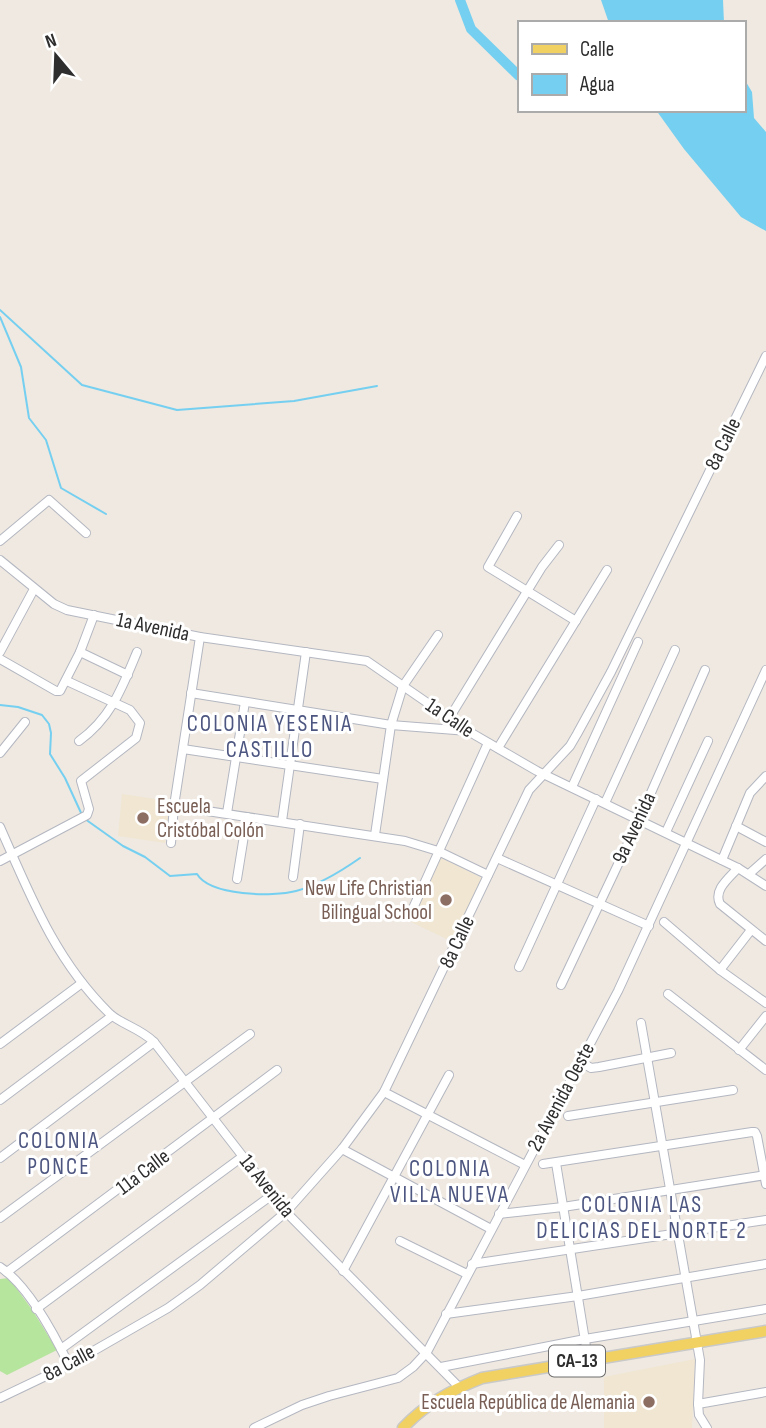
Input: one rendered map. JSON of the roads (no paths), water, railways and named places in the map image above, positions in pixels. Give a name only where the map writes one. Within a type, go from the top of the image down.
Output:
[{"type":"main road","name":"CA-13","points":[[403,1428],[432,1402],[482,1378],[766,1331]]},
{"type":"street","name":"8a Calle","points":[[0,1398],[69,1365],[168,1308],[200,1286],[286,1212],[342,1149],[384,1093],[529,790],[570,746],[611,672],[766,356]]},
{"type":"street","points":[[0,541],[49,500],[86,533]]},
{"type":"street","points":[[517,516],[488,567],[576,621]]},
{"type":"street","points":[[450,717],[527,591],[559,545]]},
{"type":"street","name":"1a Avenida","points":[[0,561],[34,589],[63,608],[200,637],[174,806],[171,843]]},
{"type":"street","points":[[498,748],[607,570]]},
{"type":"street","points":[[0,652],[34,589]]},
{"type":"street","points":[[0,659],[56,691],[63,688],[94,615]]},
{"type":"street","points":[[375,835],[391,725],[403,686],[438,635]]},
{"type":"street","name":"1a Calle","points":[[200,637],[366,661],[488,743],[544,774],[688,843]]},
{"type":"street","points":[[572,787],[638,642]]},
{"type":"street","points":[[605,803],[675,650]]},
{"type":"street","points":[[80,652],[128,675]]},
{"type":"street","points":[[79,741],[102,723],[114,704],[137,652]]},
{"type":"street","points":[[282,821],[306,652]]},
{"type":"street","name":"9a Avenida","points":[[561,985],[639,820],[705,670]]},
{"type":"street","name":"2a Avenida Oeste","points":[[427,1352],[618,991],[766,670]]},
{"type":"street","points":[[0,861],[83,818],[89,809],[81,781],[136,738],[139,732],[140,723],[135,715],[67,681]]},
{"type":"street","points":[[191,693],[391,725],[468,730]]},
{"type":"street","points":[[227,813],[245,702]]},
{"type":"street","points":[[0,753],[25,722]]},
{"type":"street","points":[[666,832],[708,741]]},
{"type":"street","points":[[409,917],[488,743]]},
{"type":"street","points":[[183,749],[383,779]]},
{"type":"street","points":[[722,859],[750,793],[766,776]]},
{"type":"street","points":[[519,967],[596,799]]},
{"type":"street","points":[[174,806],[375,835],[438,851],[488,876]]},
{"type":"street","points":[[237,879],[247,817]]},
{"type":"street","points":[[292,877],[300,824]]},
{"type":"street","points":[[736,826],[766,842]]},
{"type":"street","name":"1a Avenida","points":[[1,832],[51,938],[82,983],[112,1016],[140,1029],[154,1042],[286,1212],[459,1387]]},
{"type":"street","points":[[688,843],[738,867],[766,886]]},
{"type":"street","points":[[497,858],[649,926]]},
{"type":"street","points":[[749,874],[766,859]]},
{"type":"street","points":[[738,867],[718,891],[717,899],[766,942]]},
{"type":"street","points":[[664,922],[720,970],[766,1003]]},
{"type":"street","points":[[720,970],[751,930]]},
{"type":"street","points":[[0,1044],[82,983]]},
{"type":"street","points":[[668,994],[766,1070]]},
{"type":"street","points":[[0,1100],[112,1016]]},
{"type":"street","points":[[739,1050],[766,1016]]},
{"type":"street","points":[[642,1023],[700,1360],[699,1428]]},
{"type":"street","points":[[0,1218],[250,1034]]},
{"type":"street","points":[[0,1158],[154,1042]]},
{"type":"street","points":[[579,1061],[591,1068],[598,1068],[671,1053]]},
{"type":"street","name":"11a Calle","points":[[4,1269],[277,1070]]},
{"type":"street","points":[[343,1271],[449,1075]]},
{"type":"street","points":[[568,1116],[733,1090]]},
{"type":"street","points":[[384,1093],[525,1165]]},
{"type":"street","points":[[499,1214],[765,1178],[757,1136],[752,1132],[543,1164]]},
{"type":"street","points":[[342,1149],[491,1228]]},
{"type":"street","points":[[36,1309],[242,1157]]},
{"type":"street","points":[[556,1163],[589,1359]]},
{"type":"street","points":[[61,1349],[272,1195]]},
{"type":"street","points":[[472,1264],[766,1220]]},
{"type":"street","points":[[400,1241],[467,1274]]},
{"type":"street","points":[[446,1314],[578,1296],[766,1265]]},
{"type":"street","points":[[4,1269],[36,1309],[69,1365]]},
{"type":"street","points":[[441,1367],[585,1339],[766,1309]]},
{"type":"street","points":[[254,1428],[302,1405],[398,1378],[427,1352]]},
{"type":"street","points":[[698,1404],[766,1392]]},
{"type":"street","points":[[699,1415],[707,1428]]},
{"type":"water","points":[[601,0],[723,0],[724,21],[608,21]]},
{"type":"water","points":[[745,80],[752,92],[754,118],[766,132],[766,231],[741,217],[684,149],[657,112],[745,112]]},
{"type":"waterway","points":[[460,0],[471,29],[518,75]]},
{"type":"waterway","points":[[0,310],[82,385],[177,410],[294,401],[377,386]]},
{"type":"waterway","points":[[0,317],[21,367],[29,418],[46,440],[61,488],[106,514]]},
{"type":"waterway","points":[[0,705],[18,707],[42,715],[49,724],[50,754],[65,778],[82,815]]},
{"type":"waterway","points":[[85,819],[170,876],[197,874],[204,881],[228,891],[258,894],[296,891],[329,877],[360,858]]},
{"type":"place","name":"Escuela Cristóbal Colón","points":[[143,818]]},
{"type":"place","name":"New Life Christian Bilingual School","points":[[446,900]]},
{"type":"place","name":"Escuela República de Alemania","points":[[649,1402]]},
{"type":"district","name":"COLONIA YESENIA CASTILLO","points":[[270,737]]},
{"type":"district","name":"COLONIA PONCE","points":[[59,1154]]},
{"type":"district","name":"COLONIA VILLA NUEVA","points":[[450,1182]]},
{"type":"district","name":"COLONIA LAS DELICIAS DEL NORTE 2","points":[[642,1218]]}]
